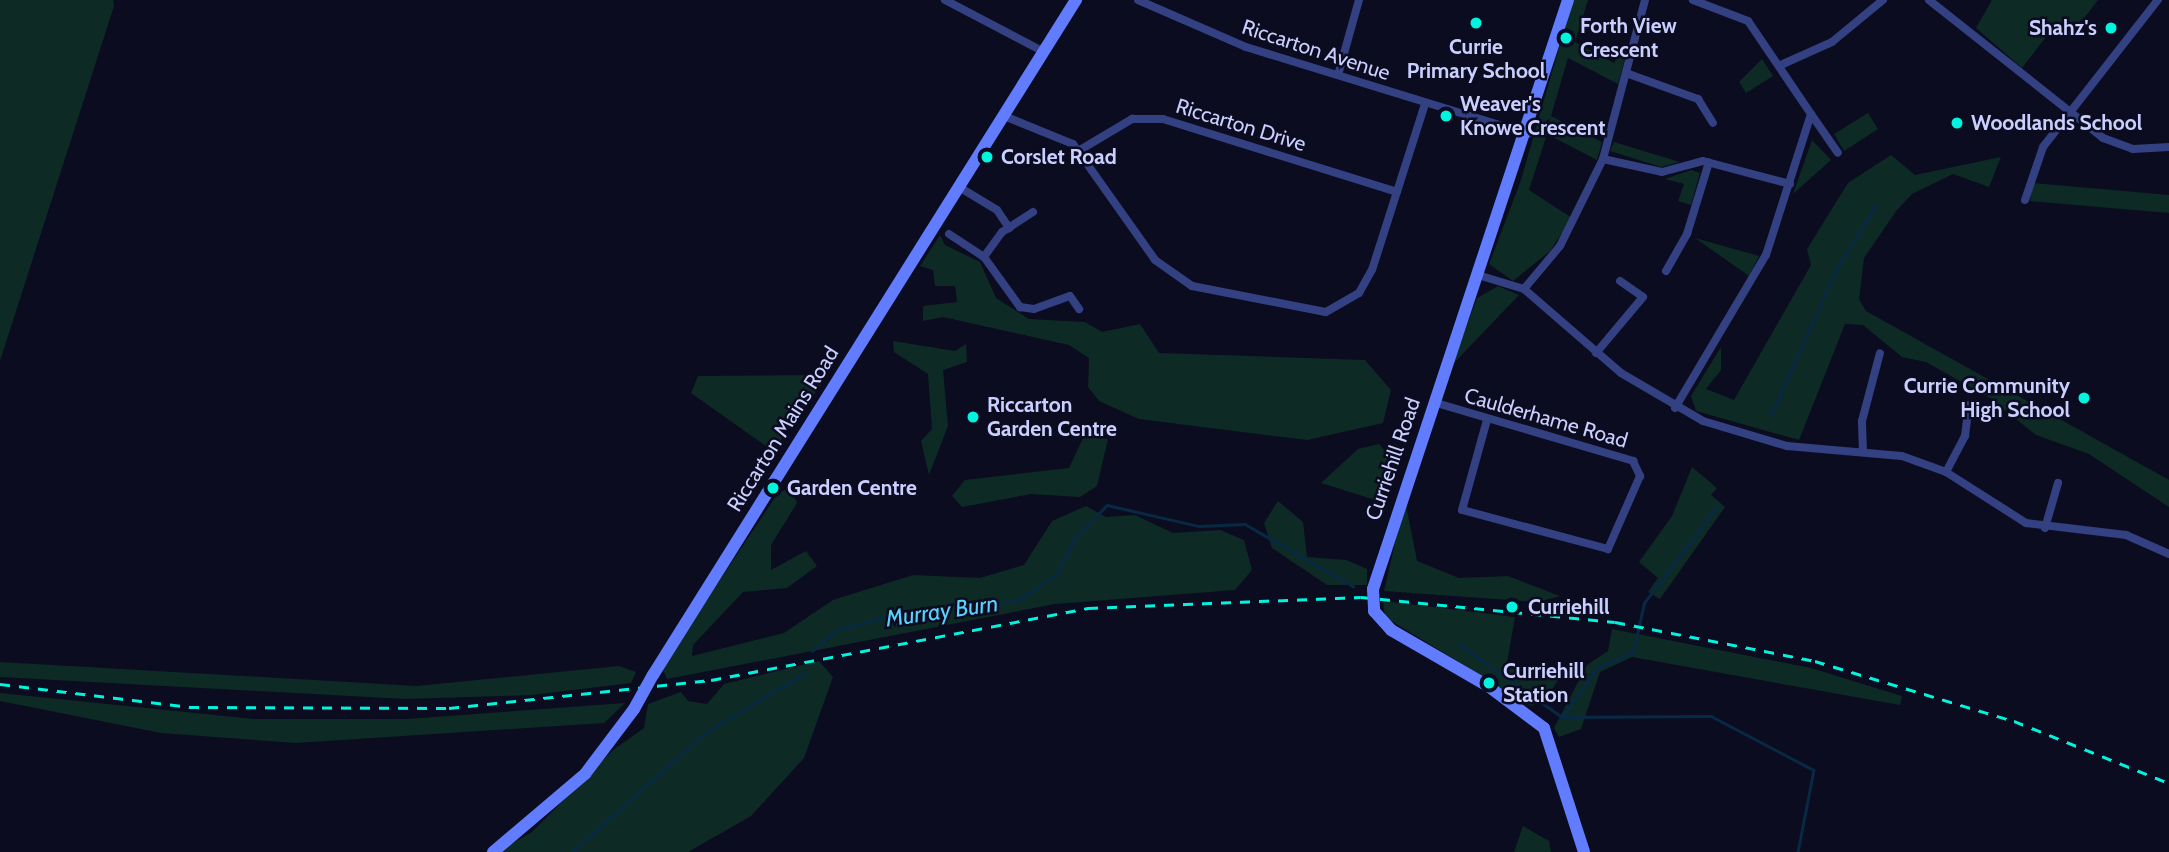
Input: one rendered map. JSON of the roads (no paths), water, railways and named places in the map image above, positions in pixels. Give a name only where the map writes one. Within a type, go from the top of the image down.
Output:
[{"type":"street","points":[[945,0],[1044,52]]},
{"type":"street","name":"Riccarton Mains Road","points":[[493,852],[577,782],[634,709],[1076,0]]},
{"type":"street","name":"Riccarton Avenue","points":[[1138,0],[1234,43],[1528,134]]},
{"type":"street","points":[[1338,75],[1359,0]]},
{"type":"street","name":"Curriehill Road","points":[[1568,0],[1528,134],[1433,402],[1373,589],[1374,611],[1391,630],[1488,686],[1544,728],[1584,852]]},
{"type":"street","points":[[1524,289],[1560,246],[1603,159],[1645,0]]},
{"type":"street","points":[[1693,0],[1748,21],[1783,64],[1811,114],[1838,153]]},
{"type":"street","points":[[1783,64],[1832,42],[1883,0]]},
{"type":"street","points":[[2025,200],[2043,147],[2158,0]]},
{"type":"street","points":[[1932,1],[2070,113],[2116,144],[2151,152],[2169,147]]},
{"type":"street","points":[[1626,73],[1698,99],[1713,123]]},
{"type":"street","points":[[1004,116],[1080,150],[1143,245],[1171,273],[1220,297],[1326,312],[1359,293],[1397,192],[1425,104]]},
{"type":"street","points":[[1675,408],[1752,283],[1790,184],[1811,114]]},
{"type":"street","name":"Riccarton Drive","points":[[1080,150],[1132,119],[1163,119],[1397,192]]},
{"type":"street","points":[[1603,159],[1662,172],[1709,162],[1790,184]]},
{"type":"street","points":[[1666,271],[1687,234],[1709,162]]},
{"type":"street","points":[[958,187],[997,210],[1009,228]]},
{"type":"street","points":[[984,257],[1009,228],[1033,212]]},
{"type":"street","points":[[949,234],[984,257],[1020,307],[1034,309],[1070,296],[1079,309]]},
{"type":"street","points":[[1478,275],[1524,289],[1596,353],[1675,408],[1787,446],[1902,456],[1946,472],[2005,512],[2045,528],[2126,536],[2169,554]]},
{"type":"street","points":[[1596,353],[1643,297],[1620,281]]},
{"type":"street","points":[[1863,452],[1862,421],[1880,353]]},
{"type":"street","name":"Caulderhame Road","points":[[1433,402],[1633,461],[1640,476],[1608,549],[1537,527],[1517,529],[1467,514],[1462,505],[1487,420]]},
{"type":"street","points":[[1946,472],[1965,436],[1969,405]]},
{"type":"street","points":[[2045,528],[2058,483]]},
{"type":"waterway","points":[[1771,414],[1837,268],[1875,206]]},
{"type":"waterway","name":"Murray Burn","points":[[812,651],[837,630],[905,612],[1017,601],[1057,574],[1074,539],[1107,505],[1199,526],[1245,524],[1353,586]]},
{"type":"waterway","points":[[1562,717],[1597,668],[1633,652],[1644,603],[1718,505]]},
{"type":"waterway","points":[[1459,644],[1562,717],[1711,716],[1814,770],[1798,852]]},
{"type":"waterway","name":"Murray Burn","points":[[572,852],[706,732],[805,673]]},
{"type":"railway","points":[[0,684],[189,707],[449,708],[711,680],[1088,608],[1361,597],[1615,622],[1815,661],[2014,721],[2169,783]]},
{"type":"place","name":"Currie Primary School","points":[[1476,23]]},
{"type":"place","name":"Shahz's","points":[[2111,28]]},
{"type":"place","name":"Forth View Crescent","points":[[1566,38]]},
{"type":"place","name":"Weaver's Knowe Crescent","points":[[1446,116]]},
{"type":"place","name":"Woodlands School","points":[[1957,123]]},
{"type":"place","name":"Corslet Road","points":[[987,157]]},
{"type":"place","name":"Currie Community High School","points":[[2084,398]]},
{"type":"place","name":"Riccarton Garden Centre","points":[[973,417]]},
{"type":"place","name":"Garden Centre","points":[[773,488]]},
{"type":"place","name":"Curriehill","points":[[1512,607]]},
{"type":"place","name":"Curriehill Station","points":[[1489,683]]}]
